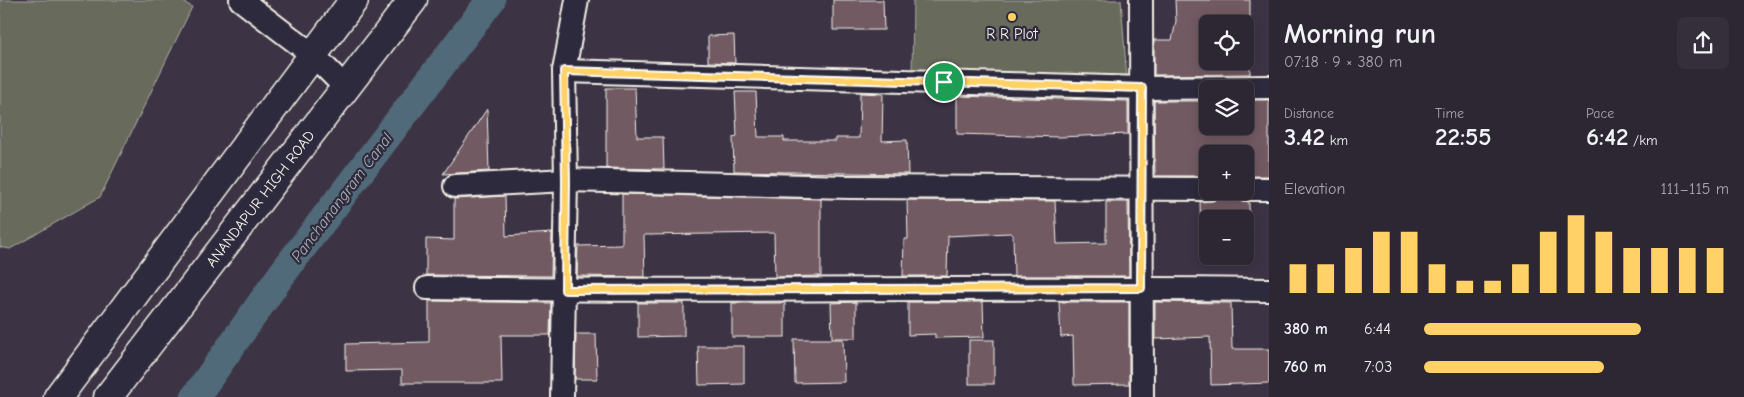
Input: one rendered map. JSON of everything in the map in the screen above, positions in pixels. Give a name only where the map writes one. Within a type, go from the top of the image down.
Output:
[{"type":"main road","points":[[58,397],[354,0]]},
{"type":"main road","name":"ANANDAPUR HIGH ROAD","points":[[108,397],[413,0]]},
{"type":"street","points":[[241,0],[313,55],[345,87]]},
{"type":"street","points":[[562,397],[566,180],[564,71],[578,0]]},
{"type":"street","points":[[1141,0],[1142,397]]},
{"type":"street","points":[[564,71],[1142,88],[1269,87]]},
{"type":"street","points":[[455,186],[566,180],[850,187],[1199,189]]},
{"type":"street","points":[[1254,189],[1269,189]]},
{"type":"street","points":[[427,288],[565,290],[1141,288],[1269,290]]},
{"type":"green space","points":[[0,0],[180,0],[192,7],[100,197],[10,249],[0,247]]},
{"type":"green space","points":[[913,0],[1121,0],[1127,81],[912,78]]},
{"type":"building","points":[[833,0],[883,0],[884,30],[833,30]]},
{"type":"building","points":[[1175,0],[1250,0],[1250,15],[1199,15],[1199,70],[1250,70],[1250,74],[1154,75],[1154,40],[1172,40],[1176,21]]},
{"type":"building","points":[[734,35],[735,63],[708,62],[708,36]]},
{"type":"building","points":[[606,88],[635,88],[637,137],[663,137],[664,169],[606,168]]},
{"type":"building","points":[[735,92],[756,92],[758,137],[784,137],[784,141],[836,141],[836,138],[859,138],[860,93],[883,94],[882,141],[907,140],[908,174],[734,171],[733,137],[737,136]]},
{"type":"building","points":[[957,96],[1128,101],[1128,134],[1060,137],[957,134]]},
{"type":"building","points":[[1254,100],[1269,100],[1269,176],[1254,176],[1254,145],[1199,145],[1199,176],[1155,176],[1154,101],[1199,101],[1199,135],[1254,135]]},
{"type":"building","points":[[487,109],[489,171],[443,174]]},
{"type":"building","points":[[622,194],[821,199],[821,276],[775,277],[774,233],[644,235],[645,277],[577,276],[578,246],[622,245]]},
{"type":"building","points":[[505,196],[506,236],[552,233],[551,276],[426,275],[426,239],[454,240],[454,199]]},
{"type":"building","points":[[907,200],[1055,201],[1057,244],[1106,243],[1106,202],[1128,202],[1129,276],[1014,276],[1013,235],[1010,233],[948,236],[947,276],[903,276],[904,239],[908,239]]},
{"type":"building","points":[[1238,200],[1249,202],[1249,210],[1200,210],[1200,202]]},
{"type":"building","points":[[429,301],[551,303],[550,335],[501,335],[502,383],[402,383],[402,370],[346,371],[346,344],[429,342]]},
{"type":"building","points":[[856,302],[856,338],[832,338],[831,303]]},
{"type":"building","points":[[908,302],[983,302],[984,337],[935,338],[935,334],[908,335]]},
{"type":"building","points":[[1059,302],[1129,302],[1129,384],[1074,385],[1073,336],[1061,337]]},
{"type":"building","points":[[1155,302],[1231,303],[1232,349],[1269,349],[1269,383],[1211,385],[1210,337],[1155,339]]},
{"type":"building","points":[[638,303],[684,303],[684,336],[638,337]]},
{"type":"building","points":[[732,303],[785,303],[785,337],[732,337]]},
{"type":"building","points":[[576,334],[596,334],[597,379],[575,379]]},
{"type":"building","points":[[794,339],[843,339],[844,382],[795,383]]},
{"type":"building","points":[[969,340],[994,340],[994,384],[969,384]]},
{"type":"building","points":[[698,346],[744,346],[744,384],[699,385]]},
{"type":"waterway","name":"Panchanangram Canal","points":[[195,397],[282,274],[491,0]]},
{"type":"place","name":"R R Plot","points":[[1012,17]]},
{"type":"route","points":[[564,71],[944,82],[1142,88],[1141,288],[565,290],[566,180],[564,71]]}]
